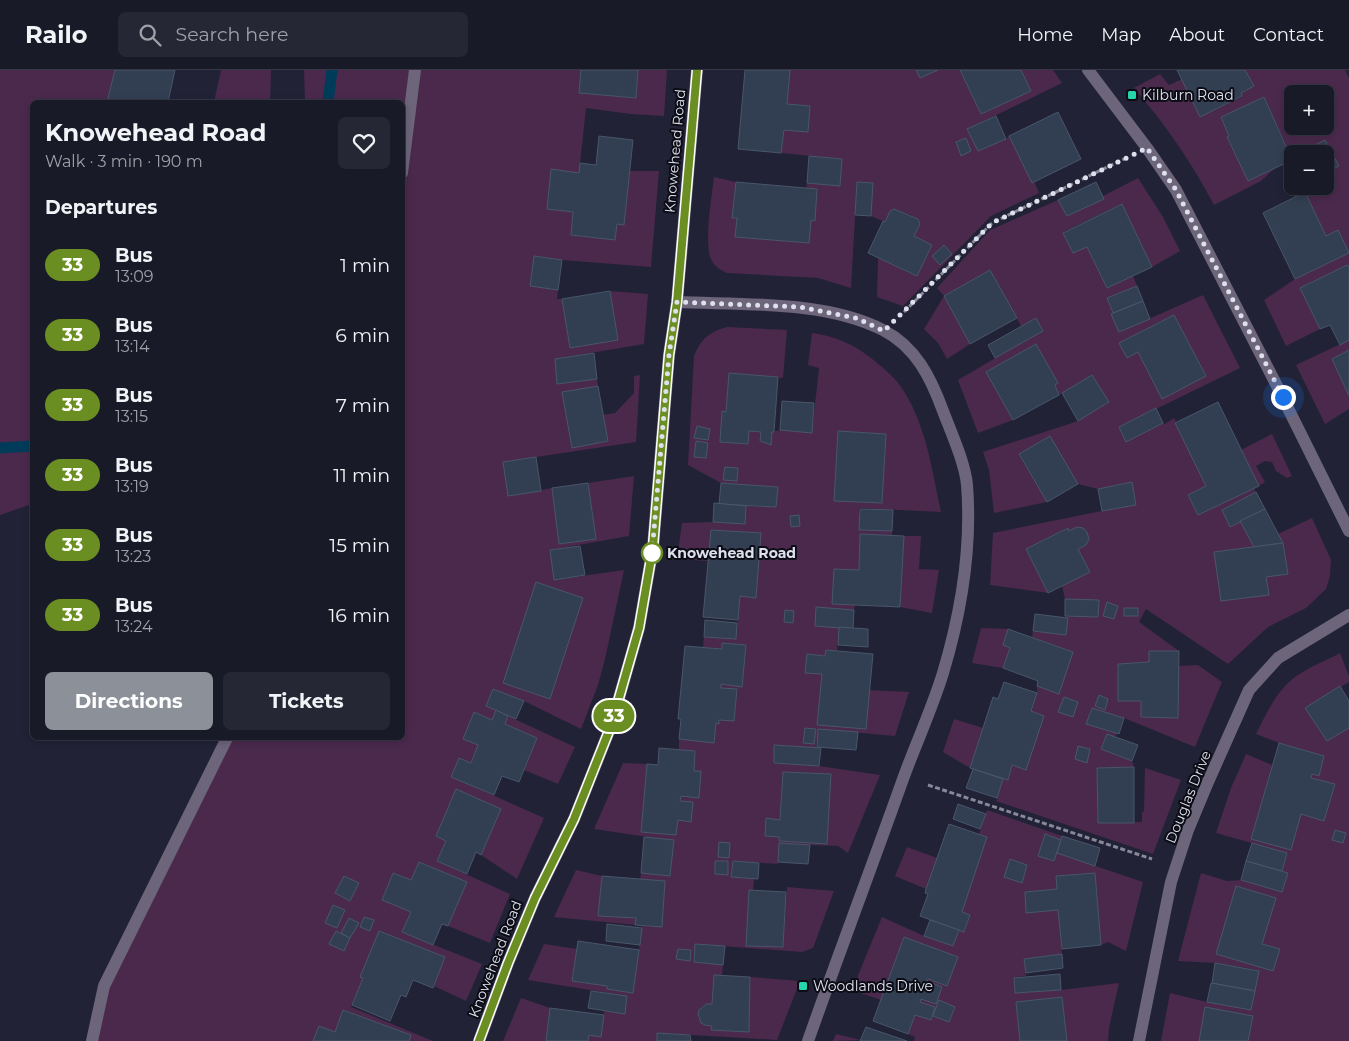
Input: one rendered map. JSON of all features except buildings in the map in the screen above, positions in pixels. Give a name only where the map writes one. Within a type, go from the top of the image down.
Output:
[{"type":"street","points":[[405,149],[415,70]]},
{"type":"street","name":"Knowehead Road","points":[[479,1041],[535,898],[574,819],[611,726],[639,628],[653,547],[669,355],[677,302],[697,70]]},
{"type":"street","points":[[1088,70],[1176,190],[1271,373],[1349,531]]},
{"type":"street","points":[[677,302],[800,307],[856,318],[902,342],[916,357],[933,384],[957,448],[967,483],[968,529],[960,608],[942,675],[808,1041]]},
{"type":"street","name":"Douglas Drive","points":[[1139,1041],[1171,882],[1188,830],[1250,690],[1278,658],[1349,615]]},
{"type":"street","points":[[92,1041],[104,986],[226,740]]},
{"type":"path","points":[[884,331],[992,223],[1147,148]]},
{"type":"path","points":[[904,776],[1177,868]]},
{"type":"shaded area","points":[[0,70],[115,70],[108,100],[30,100],[30,505],[0,515]]},
{"type":"shaded area","points":[[221,70],[271,70],[270,100],[214,100]]},
{"type":"shaded area","points":[[304,70],[581,70],[579,93],[636,98],[638,70],[667,70],[664,116],[586,108],[579,173],[551,169],[547,209],[573,212],[571,235],[615,240],[617,224],[624,224],[630,171],[659,171],[651,267],[534,256],[530,286],[558,290],[557,299],[562,299],[570,348],[618,340],[610,291],[648,294],[644,344],[555,359],[558,384],[597,379],[598,386],[562,393],[572,447],[608,441],[603,415],[615,413],[634,393],[634,376],[640,375],[636,442],[503,462],[508,496],[552,488],[560,544],[596,539],[588,483],[634,476],[629,536],[550,550],[554,580],[624,570],[605,659],[598,685],[581,729],[524,701],[487,706],[496,710],[492,720],[474,712],[478,745],[471,763],[459,758],[452,777],[544,818],[517,879],[481,855],[501,809],[456,790],[436,836],[446,841],[437,861],[510,894],[490,943],[448,926],[467,882],[419,862],[411,880],[393,873],[382,899],[411,912],[402,932],[482,964],[466,1001],[434,986],[445,957],[379,931],[351,1007],[433,1041],[409,1041],[411,1035],[344,1010],[335,1032],[313,1041],[92,1041],[104,986],[226,740],[405,740],[405,100],[305,100]]},
{"type":"shaded area","points":[[790,70],[960,70],[981,114],[1031,91],[1021,70],[1053,70],[1062,83],[968,129],[978,151],[1009,136],[1039,193],[991,216],[903,306],[877,297],[878,258],[917,276],[932,245],[914,236],[920,224],[918,219],[913,216],[894,209],[890,211],[885,222],[871,216],[873,183],[857,182],[851,288],[818,278],[727,273],[715,265],[709,254],[708,233],[714,177],[736,182],[732,217],[814,221],[817,189],[806,188],[807,183],[840,185],[842,159],[781,153],[784,130],[808,132],[810,106],[787,104]]},
{"type":"shaded area","points":[[1245,70],[1345,70],[1349,78],[1349,267],[1347,265],[1300,288],[1320,329],[1286,346],[1264,300],[1295,279],[1348,253],[1338,230],[1326,236],[1306,195],[1334,195],[1334,168],[1338,166],[1334,158],[1334,145],[1328,145],[1325,140],[1316,145],[1286,145],[1264,97],[1221,117],[1229,136],[1227,138],[1248,181],[1274,169],[1261,181],[1214,205],[1197,174],[1177,144],[1134,88],[1160,74],[1169,85],[1182,79],[1200,117],[1242,97],[1241,93],[1253,87]]},
{"type":"shaded area","points":[[1138,178],[1163,217],[1180,251],[1152,267],[1121,204],[1063,232],[1073,253],[1087,247],[1107,288],[1133,276],[1137,286],[1107,298],[1119,332],[1203,295],[1240,368],[1119,427],[1126,442],[1174,418],[1206,486],[1188,495],[1198,515],[1254,488],[1256,492],[1222,510],[1230,526],[1240,521],[1254,547],[1269,595],[1266,577],[1288,573],[1283,543],[1278,534],[1312,518],[1331,560],[1330,576],[1326,589],[1306,608],[1268,627],[1228,664],[1146,609],[1139,622],[1179,651],[1150,651],[1149,662],[1118,664],[1118,701],[1141,701],[1141,717],[1177,718],[1178,666],[1198,665],[1222,682],[1195,747],[1124,718],[1091,708],[1087,724],[1117,733],[1115,737],[1107,734],[1101,749],[1132,761],[1134,767],[1097,768],[1098,823],[1142,822],[1145,768],[1181,780],[1153,854],[996,801],[1003,779],[1008,780],[1012,765],[1026,769],[1044,716],[1031,711],[1037,693],[1037,686],[1059,693],[1073,652],[1032,637],[1033,631],[1066,635],[1068,618],[1065,616],[1098,617],[1099,601],[1065,599],[1062,586],[1090,572],[1078,549],[1086,545],[1089,539],[1084,530],[1079,528],[1069,531],[1067,528],[1026,549],[1048,593],[990,585],[993,533],[1136,504],[1132,482],[1098,489],[1078,484],[1049,436],[1019,455],[1047,502],[994,513],[989,470],[983,452],[1078,421],[1108,402],[1092,375],[1059,395],[1055,385],[1058,383],[1036,344],[986,372],[1013,420],[978,433],[958,380],[1043,330],[1036,318],[1021,326],[990,270],[944,296],[937,288],[990,230],[1058,200],[1067,216],[1103,199],[1103,196]],"holes":[[[1174,315],[1206,376],[1146,366],[1138,352],[1127,357],[1119,343]]]},
{"type":"shaded area","points":[[944,296],[970,344],[947,359],[938,343],[924,329]]},
{"type":"shaded area","points":[[727,327],[787,330],[783,378],[730,373],[726,412],[723,411],[748,444],[749,431],[761,432],[760,441],[770,445],[772,432],[780,430],[812,432],[819,368],[808,365],[812,333],[836,339],[864,353],[893,377],[908,398],[916,414],[927,446],[941,512],[859,508],[859,530],[892,531],[892,536],[860,534],[859,570],[834,570],[832,604],[855,605],[854,610],[816,608],[815,626],[839,627],[837,651],[826,650],[825,656],[807,654],[805,672],[822,674],[817,724],[865,729],[869,690],[909,692],[895,736],[818,729],[816,748],[774,745],[774,763],[819,766],[880,775],[848,853],[838,846],[779,844],[778,864],[733,861],[731,877],[754,879],[753,890],[749,891],[746,946],[783,947],[787,887],[834,891],[813,948],[802,952],[695,944],[694,962],[723,965],[722,975],[714,976],[712,1004],[703,1006],[698,1014],[700,1021],[712,1026],[712,1030],[749,1031],[750,977],[800,981],[777,1040],[658,1033],[657,1041],[588,1041],[589,1035],[601,1036],[604,1011],[625,1013],[627,996],[528,980],[544,944],[577,949],[573,981],[607,986],[608,989],[633,993],[642,926],[662,927],[665,881],[640,879],[641,873],[670,876],[674,841],[594,829],[623,763],[647,764],[641,831],[676,834],[678,820],[690,822],[680,801],[681,796],[698,797],[700,771],[694,771],[695,751],[679,750],[679,739],[714,742],[716,723],[719,724],[719,720],[734,721],[737,690],[721,688],[721,684],[742,686],[746,645],[722,643],[722,649],[703,647],[704,637],[736,639],[740,596],[755,598],[760,533],[711,530],[708,561],[677,559],[682,523],[745,524],[746,506],[776,507],[777,487],[721,483],[688,465],[694,356],[706,337]],"holes":[[[838,431],[886,434],[882,503],[834,500]],[[783,772],[830,774],[827,844],[779,841],[779,837],[767,818],[780,820]]]},
{"type":"shaded area","points":[[1349,340],[1349,350],[1332,359],[1349,396],[1349,409],[1325,424],[1296,365]]},
{"type":"shaded area","points":[[1272,434],[1292,476],[1287,478],[1276,471],[1272,462],[1265,461],[1256,466],[1265,482],[1259,486],[1241,450]]},
{"type":"shaded area","points":[[904,536],[921,536],[919,569],[939,570],[932,613],[900,607]]},
{"type":"shaded area","points":[[981,628],[1008,629],[1003,645],[1010,648],[1003,668],[972,663]]},
{"type":"shaded area","points":[[1340,653],[1349,676],[1349,682],[1306,708],[1327,741],[1349,728],[1349,1041],[1248,1041],[1253,1016],[1205,1008],[1199,1041],[1161,1041],[1170,993],[1251,1010],[1258,970],[1216,963],[1178,961],[1201,873],[1227,881],[1241,880],[1282,892],[1288,873],[1282,871],[1287,853],[1216,833],[1231,788],[1246,754],[1272,765],[1252,839],[1301,814],[1324,821],[1335,785],[1311,778],[1312,774],[1319,776],[1324,756],[1256,734],[1272,703],[1289,682],[1306,670]],"holes":[[[1265,933],[1262,944],[1280,949],[1273,971],[1216,954]]]},
{"type":"shaded area","points":[[508,716],[575,747],[558,784],[524,770],[537,738],[505,724]]},
{"type":"shaded area","points":[[954,719],[983,728],[970,768],[943,752]]},
{"type":"shaded area","points":[[987,810],[1062,836],[1061,840],[1045,835],[1038,856],[1054,861],[1057,853],[1143,882],[1126,951],[1108,942],[1101,945],[1095,873],[1056,876],[1057,889],[1025,892],[1026,913],[1058,910],[1062,954],[1024,959],[1026,976],[1015,977],[1015,993],[1119,983],[1108,1041],[1067,1041],[1062,997],[1016,1002],[1020,1041],[914,1041],[915,1037],[908,1034],[915,1015],[931,1020],[935,1008],[920,1002],[921,999],[936,1004],[942,987],[927,981],[928,979],[947,986],[958,957],[904,937],[881,1000],[852,990],[882,917],[924,936],[953,946],[959,930],[965,931],[970,915],[962,912],[987,837],[979,834]]},
{"type":"shaded area","points":[[907,847],[937,858],[926,889],[895,876]]},
{"type":"shaded area","points":[[576,870],[602,876],[598,916],[636,918],[635,925],[554,917]]},
{"type":"shaded area","points":[[521,998],[550,1008],[546,1041],[503,1041]]},
{"type":"shaded area","points":[[836,1034],[861,1040],[833,1041]]},
{"type":"waterway","points":[[328,100],[332,70]]},
{"type":"waterway","points":[[0,448],[30,446]]},
{"type":"bus line","name":"33","points":[[479,1041],[535,898],[574,819],[611,726],[639,628],[653,547],[669,355],[677,302],[697,70]]},
{"type":"place","name":"Kilburn Road","points":[[1132,95]]},
{"type":"place","name":"Knowehead Road","points":[[652,553]]},
{"type":"place","name":"Woodlands Drive","points":[[803,986]]},
{"type":"route","points":[[652,553],[669,355],[677,302],[800,307],[856,318],[884,331],[992,223],[1147,148],[1176,190],[1283,397]]}]
